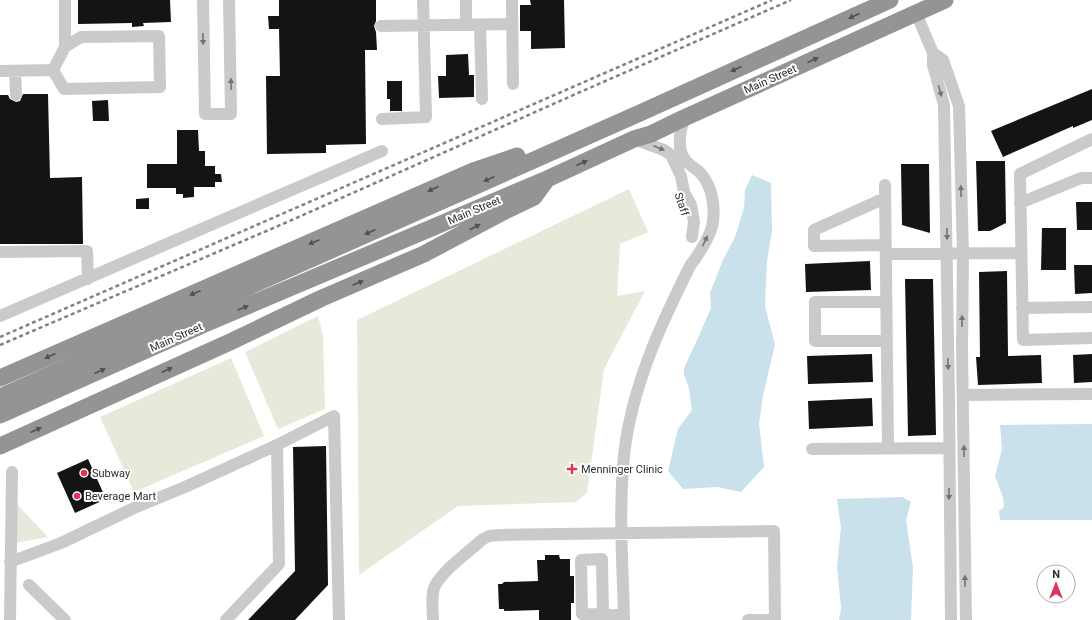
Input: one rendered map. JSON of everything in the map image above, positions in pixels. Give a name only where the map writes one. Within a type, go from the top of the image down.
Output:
[{"type":"highway","name":"Main Street","points":[[0,397],[640,113],[890,0]]},
{"type":"highway","name":"Main Street","points":[[0,415],[207,323],[546,179],[634,139],[651,134],[945,0]]},
{"type":"highway","points":[[0,378],[473,172],[640,113]]},
{"type":"highway","points":[[0,446],[237,339],[322,298],[424,254],[534,197],[546,179]]},
{"type":"highway","points":[[76,345],[118,332],[136,338],[146,347],[148,360],[145,372],[123,390]]},
{"type":"lane","points":[[53,70],[65,47],[65,0]]},
{"type":"lane","points":[[203,0],[205,114],[231,114],[229,0]]},
{"type":"lane","points":[[382,119],[426,116],[423,0]]},
{"type":"lane","points":[[466,0],[466,25]]},
{"type":"lane","points":[[512,0],[513,84]]},
{"type":"lane","points":[[916,13],[933,53],[933,65],[944,105],[947,253],[950,620]]},
{"type":"lane","points":[[381,26],[512,24]]},
{"type":"lane","points":[[480,25],[482,99]]},
{"type":"lane","points":[[53,70],[64,89],[160,88],[159,36],[81,37],[65,47]]},
{"type":"lane","points":[[933,53],[943,60],[959,106],[963,253],[962,350],[966,620]]},
{"type":"lane","points":[[15,95],[11,71],[53,70]]},
{"type":"lane","points":[[683,166],[680,142],[684,118]]},
{"type":"lane","points":[[602,614],[602,559],[581,560],[582,614],[602,614],[624,617],[622,533],[623,468],[626,442],[637,393],[653,344],[691,264],[708,235],[713,224],[714,216],[713,198],[704,178],[698,171],[683,166],[668,152],[634,139]]},
{"type":"lane","points":[[1092,139],[1020,174],[1023,340],[1092,338]]},
{"type":"lane","points":[[0,316],[382,151]]},
{"type":"lane","name":"Staff","points":[[683,166],[676,176],[678,191],[692,237],[691,264]]},
{"type":"lane","points":[[1020,203],[1081,178],[1092,178]]},
{"type":"lane","points":[[885,185],[888,448]]},
{"type":"lane","points":[[885,198],[814,230],[814,246],[947,253],[1021,253]]},
{"type":"lane","points":[[0,252],[87,251],[88,279]]},
{"type":"lane","points":[[886,302],[815,302],[815,341],[887,341]]},
{"type":"lane","points":[[1022,308],[1092,307]]},
{"type":"lane","points":[[963,395],[1092,394]]},
{"type":"lane","points":[[10,562],[61,543],[134,508],[179,490],[277,445],[334,416],[339,620]]},
{"type":"lane","points":[[226,620],[279,564],[277,445]]},
{"type":"lane","points":[[812,449],[949,448]]},
{"type":"lane","points":[[10,620],[12,472]]},
{"type":"lane","points":[[433,620],[433,594],[442,576],[483,539],[489,536],[774,531],[775,620],[748,620]]},
{"type":"lane","points":[[29,585],[66,620]]},
{"type":"shaded area","points":[[629,189],[648,232],[620,244],[617,296],[645,291],[604,369],[587,493],[576,502],[458,506],[359,575],[357,320]]},
{"type":"shaded area","points":[[318,316],[323,335],[325,409],[278,429],[245,352]]},
{"type":"shaded area","points":[[231,358],[264,436],[134,492],[100,417]]},
{"type":"shaded area","points":[[13,500],[48,537],[14,543]]},
{"type":"water","points":[[752,175],[771,183],[772,231],[767,261],[765,306],[775,345],[763,395],[759,424],[764,467],[741,492],[717,487],[683,489],[668,471],[678,429],[692,410],[684,368],[711,308],[710,293],[723,260],[735,237],[744,208],[745,190]]},
{"type":"water","points":[[1092,424],[1092,520],[1000,520],[999,511],[1004,507],[1003,497],[995,476],[1002,449],[1000,425]]},
{"type":"water","points":[[903,497],[911,502],[906,520],[913,567],[911,620],[839,620],[841,608],[837,566],[841,528],[837,499]]},
{"type":"building","points":[[78,0],[170,0],[171,22],[143,23],[144,26],[132,27],[132,23],[78,24]]},
{"type":"building","points":[[279,0],[376,0],[376,21],[374,26],[376,32],[377,50],[365,50],[366,144],[326,145],[326,153],[267,154],[266,76],[280,76],[279,29],[269,29],[268,16],[279,16]]},
{"type":"building","points":[[530,0],[564,0],[565,48],[531,49],[531,31],[520,31],[520,5],[531,5]]},
{"type":"building","points":[[468,54],[469,75],[474,75],[474,97],[439,98],[438,76],[446,76],[446,55]]},
{"type":"building","points":[[387,81],[402,81],[402,111],[390,111],[390,99],[387,99]]},
{"type":"building","points":[[1092,89],[1092,120],[1073,128],[1073,126],[1003,157],[991,131]]},
{"type":"building","points":[[23,94],[48,94],[50,178],[82,177],[83,244],[0,244],[0,95],[8,95],[10,99],[16,102],[20,101]]},
{"type":"building","points":[[108,100],[109,121],[93,121],[92,101]]},
{"type":"building","points":[[177,130],[198,130],[199,151],[205,151],[205,166],[215,166],[215,174],[221,174],[222,182],[215,182],[215,187],[194,187],[194,197],[183,198],[183,194],[176,194],[176,188],[147,188],[147,164],[177,164]]},
{"type":"building","points":[[976,161],[1005,161],[1006,223],[990,231],[978,231]]},
{"type":"building","points":[[901,164],[929,164],[930,233],[902,225]]},
{"type":"building","points":[[149,198],[149,209],[136,209],[136,199]]},
{"type":"building","points":[[1076,202],[1092,202],[1092,230],[1077,230]]},
{"type":"building","points":[[1042,228],[1066,228],[1066,270],[1041,270]]},
{"type":"building","points":[[870,261],[871,290],[806,292],[805,264]]},
{"type":"building","points":[[1074,265],[1092,265],[1092,293],[1075,294]]},
{"type":"building","points":[[1007,271],[1008,356],[1041,355],[1042,383],[978,385],[976,357],[980,357],[979,272]]},
{"type":"building","points":[[905,279],[933,279],[936,435],[908,436]]},
{"type":"building","points":[[872,354],[873,382],[808,384],[807,356]]},
{"type":"building","points":[[1092,354],[1092,382],[1074,383],[1073,355]]},
{"type":"building","points":[[872,398],[873,426],[809,429],[808,401]]},
{"type":"building","points":[[326,446],[328,585],[295,620],[248,620],[295,571],[293,447]]},
{"type":"building","points":[[88,459],[106,499],[75,513],[57,473]]},
{"type":"building","points":[[545,555],[559,555],[560,559],[570,559],[570,576],[574,576],[574,603],[571,603],[571,620],[539,620],[539,610],[504,611],[504,609],[499,609],[498,584],[502,584],[504,582],[538,581],[537,560],[545,560]]},
{"type":"railway","points":[[0,337],[772,0]]},
{"type":"railway","points":[[0,345],[285,223],[791,0]]},
{"type":"place","name":"Menninger Clinic","points":[[572,469]]},
{"type":"place","name":"Subway","points":[[84,473]]},
{"type":"place","name":"Beverage Mart","points":[[77,496]]}]
